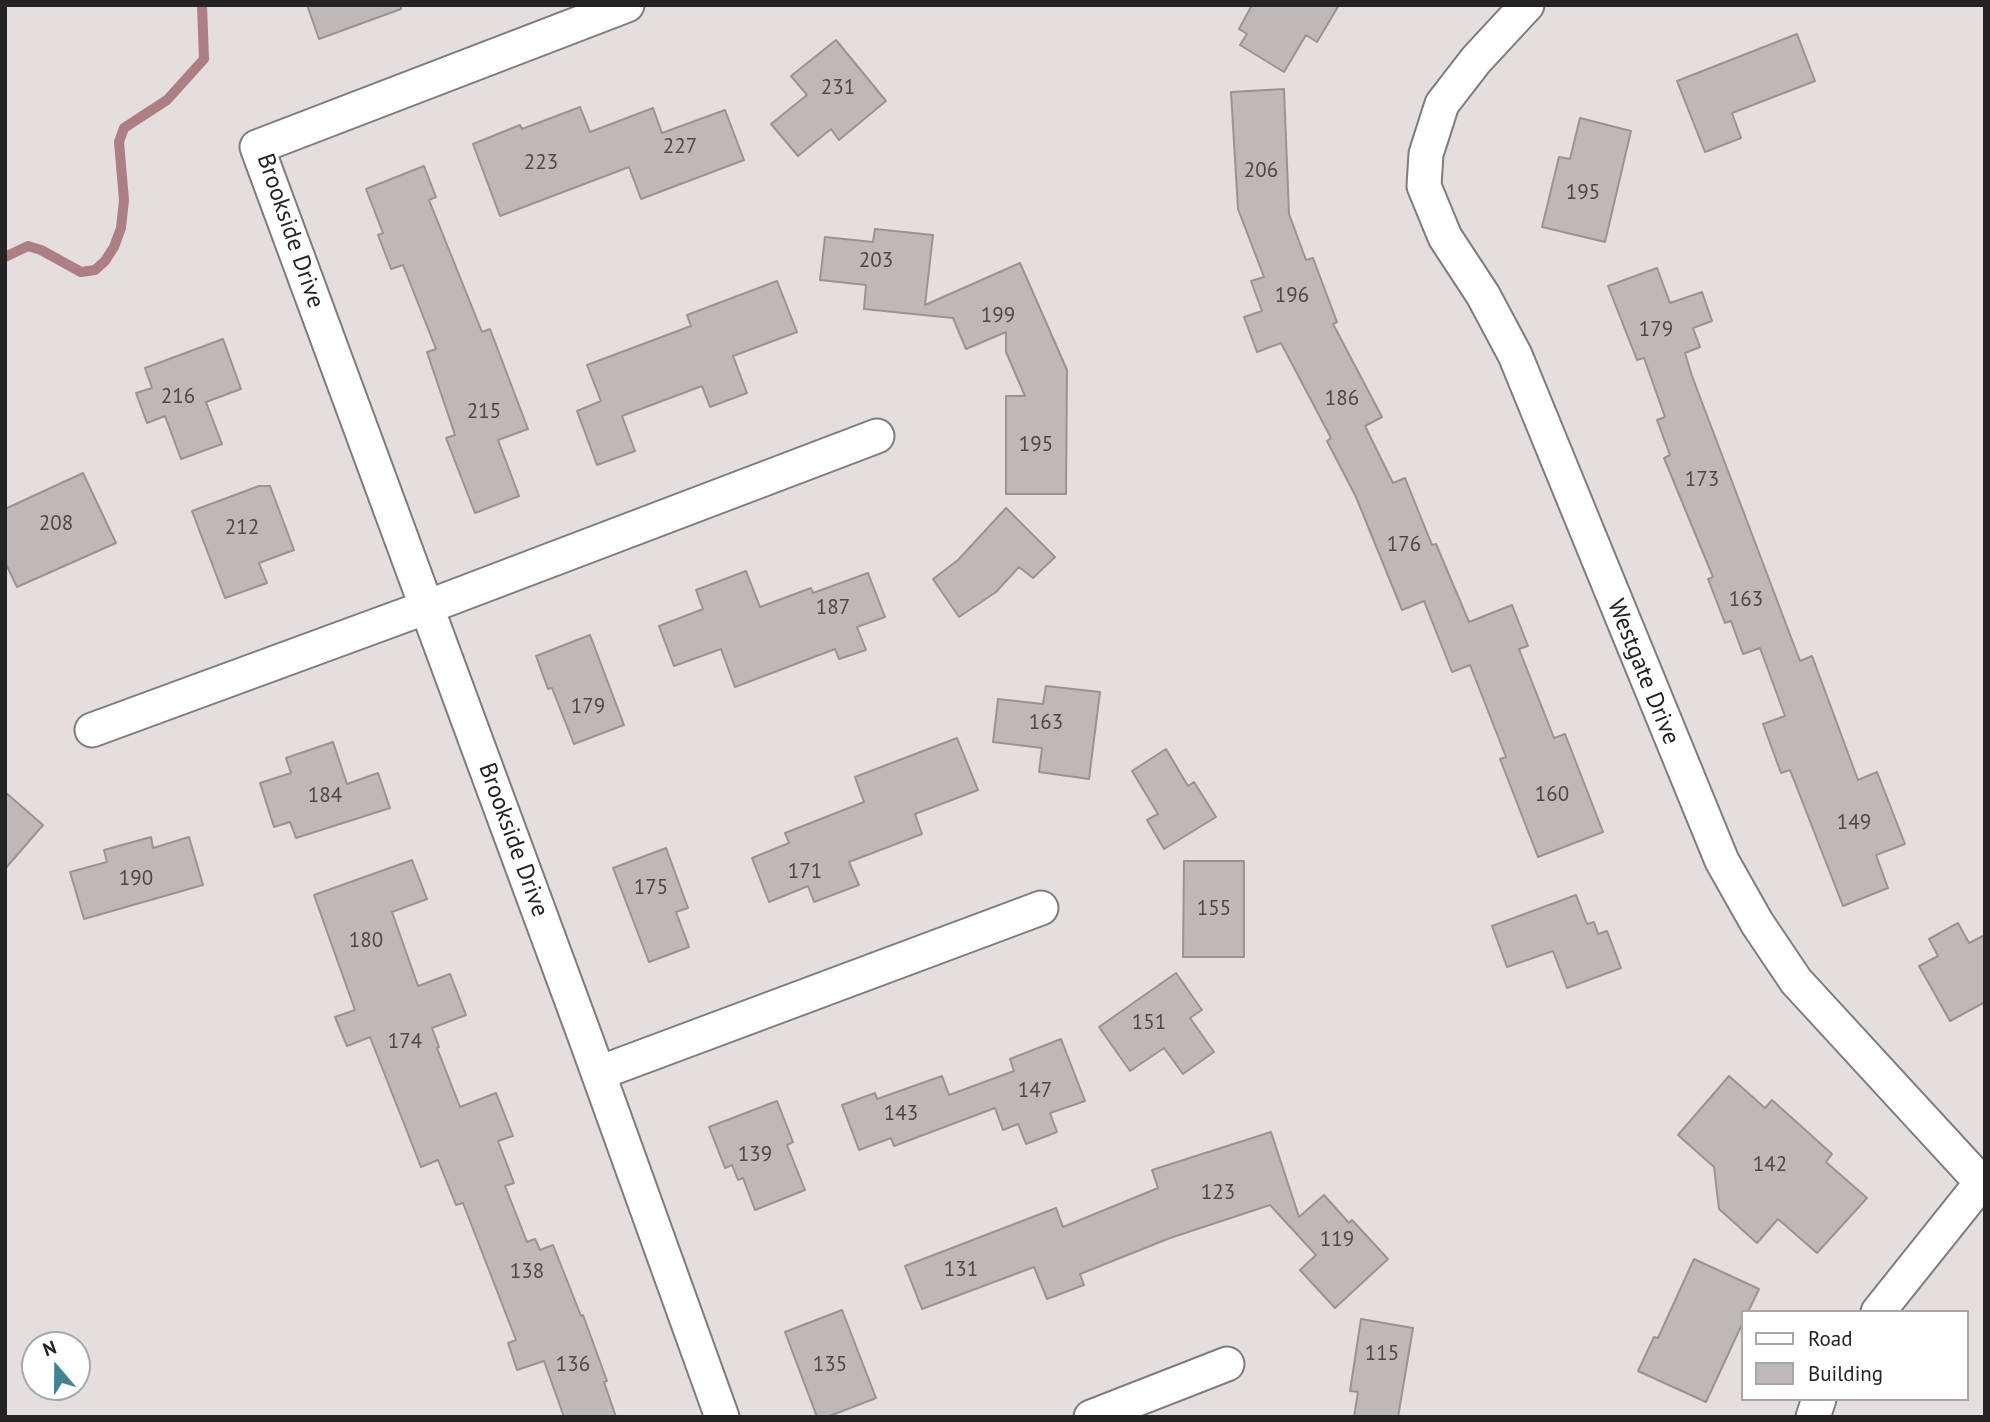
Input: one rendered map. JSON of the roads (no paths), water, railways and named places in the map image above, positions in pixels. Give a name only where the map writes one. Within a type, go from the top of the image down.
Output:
[{"type":"street","name":"Brookside Drive","points":[[627,5],[257,146],[599,1073],[722,1417]]},
{"type":"street","name":"Westgate Drive","points":[[1527,5],[1476,60],[1442,104],[1426,155],[1424,186],[1445,237],[1483,295],[1515,355],[1722,861],[1757,923],[1796,981],[1983,1180]]},
{"type":"street","points":[[93,730],[877,436]]},
{"type":"street","points":[[599,1073],[1041,908]]},
{"type":"street","points":[[1880,1310],[1983,1180]]},
{"type":"street","points":[[1091,1417],[1227,1364]]},
{"type":"waterway","points":[[5,257],[28,246],[41,250],[81,272],[95,270],[105,261],[121,228],[124,200],[119,142],[124,128],[167,100],[204,59],[202,5]]}]
